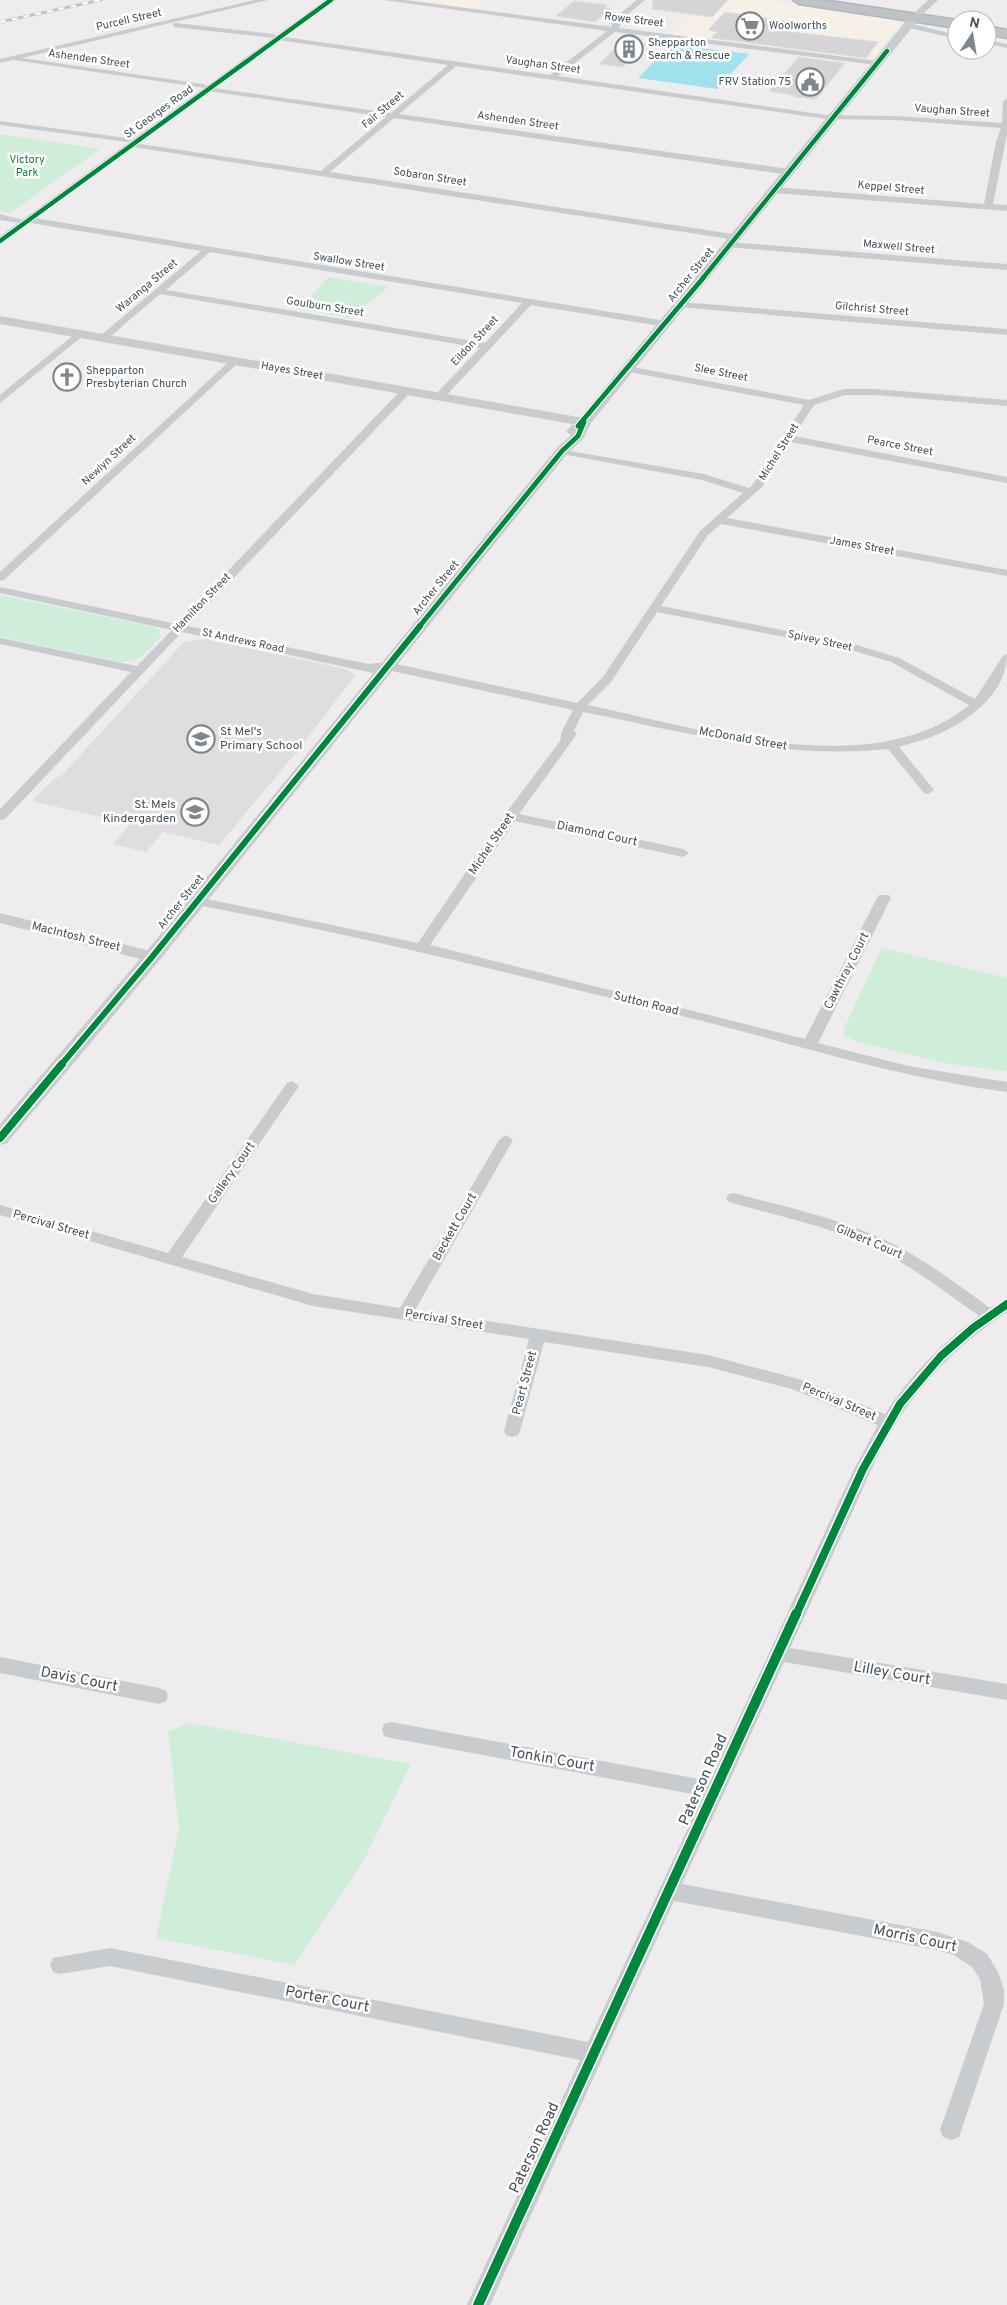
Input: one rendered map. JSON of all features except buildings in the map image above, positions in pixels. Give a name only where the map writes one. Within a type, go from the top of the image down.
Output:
[{"type":"highway","points":[[799,0],[914,16],[947,18]]},
{"type":"highway","points":[[838,0],[947,22]]},
{"type":"main road","name":"Archer Street","points":[[0,1138],[152,956],[379,668],[562,451],[578,436],[584,422],[627,368],[666,324],[914,16]]},
{"type":"street","name":"Purcell Street","points":[[4,60],[264,0]]},
{"type":"street","name":"St Georges Road","points":[[274,38],[322,0]]},
{"type":"street","name":"St Georges Road","points":[[1,238],[240,62],[331,0]]},
{"type":"street","name":"Rowe Street","points":[[388,0],[877,63]]},
{"type":"street","points":[[552,77],[573,62],[641,0]]},
{"type":"street","name":"Archer Street","points":[[914,16],[933,0]]},
{"type":"street","points":[[914,16],[947,35]]},
{"type":"street","name":"Vaughan Street","points":[[164,23],[771,108],[835,115],[1004,126]]},
{"type":"street","name":"Ashenden Street","points":[[4,60],[206,87],[789,172]]},
{"type":"street","points":[[561,78],[573,62]]},
{"type":"street","name":"Fair Street","points":[[326,172],[454,64]]},
{"type":"street","points":[[988,207],[1004,126],[1006,105]]},
{"type":"street","name":"Sobaron Street","points":[[0,123],[683,227],[734,239]]},
{"type":"street","name":"Keppel Street","points":[[774,190],[1007,208]]},
{"type":"street","name":"Swallow Street","points":[[0,217],[666,324]]},
{"type":"street","name":"Maxwell Street","points":[[734,239],[788,249],[1007,267]]},
{"type":"street","name":"Waranga Street","points":[[102,339],[207,250]]},
{"type":"street","name":"Goulburn Street","points":[[158,292],[488,346]]},
{"type":"street","name":"Eildon Street","points":[[439,397],[528,302]]},
{"type":"street","name":"Gilchrist Street","points":[[683,302],[1007,332]]},
{"type":"street","name":"Hayes Street","points":[[0,320],[584,422]]},
{"type":"street","points":[[0,400],[79,335]]},
{"type":"street","name":"Newlyn Street","points":[[0,578],[234,361]]},
{"type":"street","name":"Slee Street","points":[[627,368],[810,402]]},
{"type":"street","name":"Hamilton Street","points":[[0,816],[178,627],[405,392]]},
{"type":"street","points":[[810,402],[844,392],[876,392],[1007,403]]},
{"type":"street","name":"Michel Street","points":[[422,948],[565,740],[579,728],[586,708],[603,692],[606,679],[704,533],[751,492],[767,473],[810,402]]},
{"type":"street","name":"Pearce Street","points":[[788,438],[1007,480]]},
{"type":"street","points":[[562,451],[691,474],[751,492]]},
{"type":"street","points":[[691,474],[740,502]]},
{"type":"street","name":"James Street","points":[[718,520],[1007,573]]},
{"type":"street","name":"St Andrews Road","points":[[0,590],[379,668]]},
{"type":"street","name":"Spivey Street","points":[[653,608],[853,647],[895,660],[978,705]]},
{"type":"street","points":[[0,641],[138,670]]},
{"type":"street","name":"McDonald Street","points":[[379,668],[792,748],[847,749],[890,744],[932,732],[966,714],[978,705],[988,693],[1007,658]]},
{"type":"street","points":[[890,744],[928,790]]},
{"type":"street","name":"Diamond Court","points":[[512,816],[683,853]]},
{"type":"street","name":"Sutton Road","points":[[201,895],[936,1076],[1007,1087]]},
{"type":"street","name":"Cawthray Court","points":[[810,1044],[884,898]]},
{"type":"street","name":"MacIntosh Street","points":[[0,918],[152,956]]},
{"type":"street","name":"Gallery Court","points":[[171,1260],[292,1086]]},
{"type":"street","name":"Beckett Court","points":[[405,1313],[506,1140]]},
{"type":"street","name":"Gilbert Court","points":[[734,1198],[832,1226],[879,1244],[931,1274],[989,1316]]},
{"type":"street","name":"Percival Street","points":[[0,1210],[313,1300],[538,1334],[739,1368],[796,1384],[888,1422]]},
{"type":"street","name":"Paterson Road","points":[[478,2305],[593,2053],[670,1891],[714,1790],[888,1422],[924,1374],[972,1327],[1007,1304]]},
{"type":"street","name":"Peart Street","points":[[512,1431],[538,1334]]},
{"type":"street","name":"Lilley Court","points":[[778,1653],[992,1691],[1007,1692]]},
{"type":"street","name":"Davis Court","points":[[0,1664],[159,1696]]},
{"type":"street","name":"Tonkin Court","points":[[391,1730],[714,1790]]},
{"type":"street","name":"Morris Court","points":[[670,1891],[954,1944],[970,1952],[982,1963],[990,1976],[994,1990],[994,2004],[951,2130]]},
{"type":"street","name":"Porter Court","points":[[60,1965],[110,1957],[593,2053]]},
{"type":"shaded area","points":[[411,0],[487,0],[477,8]]},
{"type":"shaded area","points":[[707,0],[763,0],[891,17],[900,24],[871,59],[671,35]]},
{"type":"shaded area","name":"St Mel's Primary School","points":[[205,639],[345,669],[355,676],[295,754],[219,845],[163,832],[146,852],[113,844],[130,824],[32,801],[54,779],[62,775],[184,642]]},
{"type":"green space","name":"Victory Park","points":[[0,134],[100,149],[10,213],[0,211]]},
{"type":"green space","points":[[328,277],[388,287],[350,318],[300,309]]},
{"type":"green space","points":[[0,595],[155,627],[160,630],[160,637],[144,655],[134,660],[121,662],[0,637]]},
{"type":"green space","points":[[882,948],[1007,978],[1007,1071],[950,1064],[857,1042],[844,1035],[844,1028]]},
{"type":"green space","points":[[189,1723],[411,1764],[363,1862],[294,1965],[156,1938],[179,1828],[168,1732]]},
{"type":"water","points":[[671,44],[749,54],[717,89],[638,78]]},
{"type":"railway","points":[[0,22],[101,0]]},
{"type":"cycle path","points":[[0,241],[331,0]]},
{"type":"cycle path","points":[[578,426],[666,324],[887,51]]},
{"type":"cycle path","points":[[0,1138],[152,957],[562,451],[578,436],[584,422]]},
{"type":"cycle path","points":[[478,2305],[863,1469],[882,1433],[900,1404],[926,1371],[956,1342],[1007,1304]]},
{"type":"place","name":"Woolworths","points":[[750,26]]},
{"type":"place","name":"Shepparton Search & Rescue","points":[[629,49]]},
{"type":"place","name":"FRV Station 75","points":[[810,82]]},
{"type":"place","name":"Shepparton Presbyterian Church","points":[[67,377]]},
{"type":"place","name":"St Mel's Primary School","points":[[201,739]]},
{"type":"place","name":"St. Mels Kindergarden","points":[[195,812]]}]
